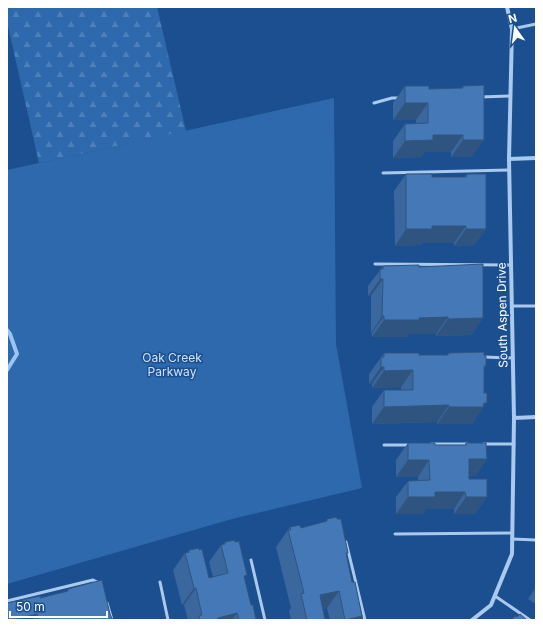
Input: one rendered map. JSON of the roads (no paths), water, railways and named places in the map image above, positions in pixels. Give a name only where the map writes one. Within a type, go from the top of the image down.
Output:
[{"type":"street","name":"South Aspen Drive","points":[[472,620],[491,605],[512,554],[514,418],[509,158],[512,29],[507,7]]},
{"type":"street","points":[[509,158],[536,158]]},
{"type":"street","points":[[514,418],[536,418]]},
{"type":"lane","points":[[512,29],[536,24]]},
{"type":"lane","points":[[479,97],[510,96]]},
{"type":"lane","points":[[374,103],[392,98],[408,98]]},
{"type":"lane","points":[[383,173],[510,170]]},
{"type":"lane","points":[[375,264],[511,265]]},
{"type":"lane","points":[[512,306],[536,306]]},
{"type":"lane","points":[[482,357],[513,358]]},
{"type":"lane","points":[[430,444],[514,444]]},
{"type":"lane","points":[[384,445],[414,445]]},
{"type":"lane","points":[[395,534],[512,533]]},
{"type":"lane","points":[[512,539],[536,540]]},
{"type":"lane","points":[[346,542],[366,620]]},
{"type":"lane","points":[[251,560],[265,620]]},
{"type":"lane","points":[[7,601],[93,580],[102,584]]},
{"type":"lane","points":[[160,582],[168,620]]},
{"type":"lane","points":[[495,596],[530,620]]},
{"type":"lane","points":[[106,599],[112,620]]},
{"type":"waterway","points":[[7,330],[10,334],[17,354],[7,370]]},
{"type":"park label","name":"Oak Creek Parkway","points":[[172,364]]}]
